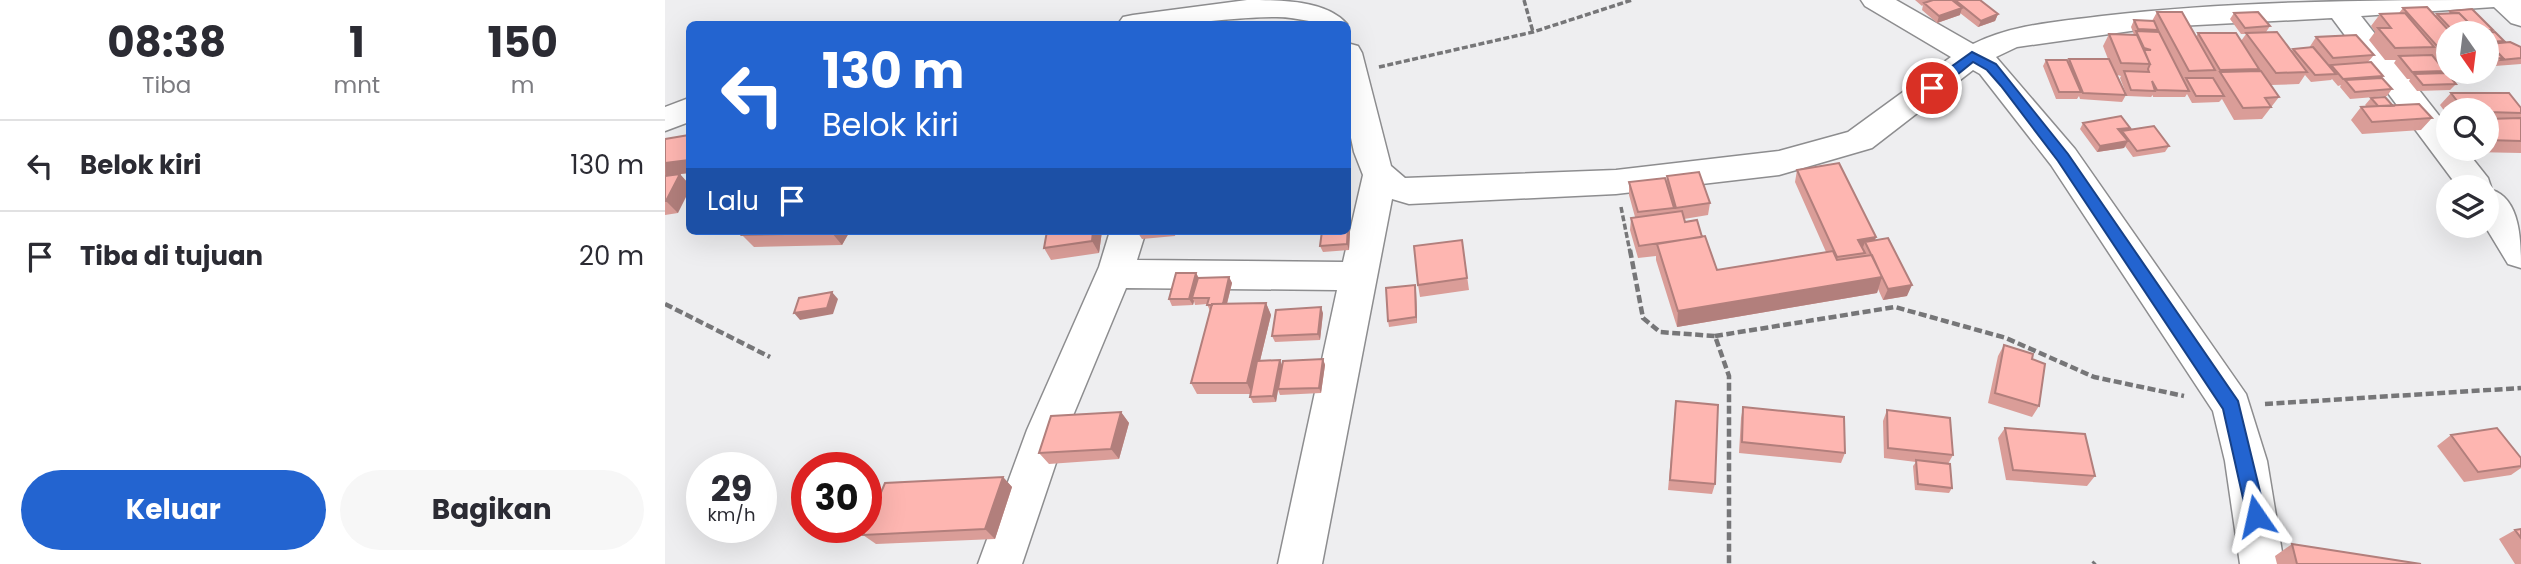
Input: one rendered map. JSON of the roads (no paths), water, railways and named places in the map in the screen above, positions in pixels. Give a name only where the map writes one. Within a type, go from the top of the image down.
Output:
[{"type":"street","points":[[1875,0],[1991,67],[2006,82],[2063,157],[2232,406],[2248,472],[2262,564]]},
{"type":"street","points":[[1366,163],[1393,188],[1409,191],[1616,182],[1779,163],[1833,150],[1860,140],[1892,119],[1972,56],[2010,38],[2081,26],[2257,10],[2486,0]]},
{"type":"street","points":[[2504,0],[2521,17]]},
{"type":"street","points":[[1181,21],[1271,4],[1298,6],[1319,12],[1329,21]]},
{"type":"street","points":[[2340,8],[2467,175]]},
{"type":"street","points":[[1300,564],[1358,276],[1366,163],[1352,63]]},
{"type":"street","points":[[665,120],[686,110]]},
{"type":"street","points":[[2499,220],[2521,254]]},
{"type":"street","points":[[1000,564],[1047,430],[1114,274],[1127,235]]},
{"type":"street","points":[[1114,274],[1358,276]]}]
